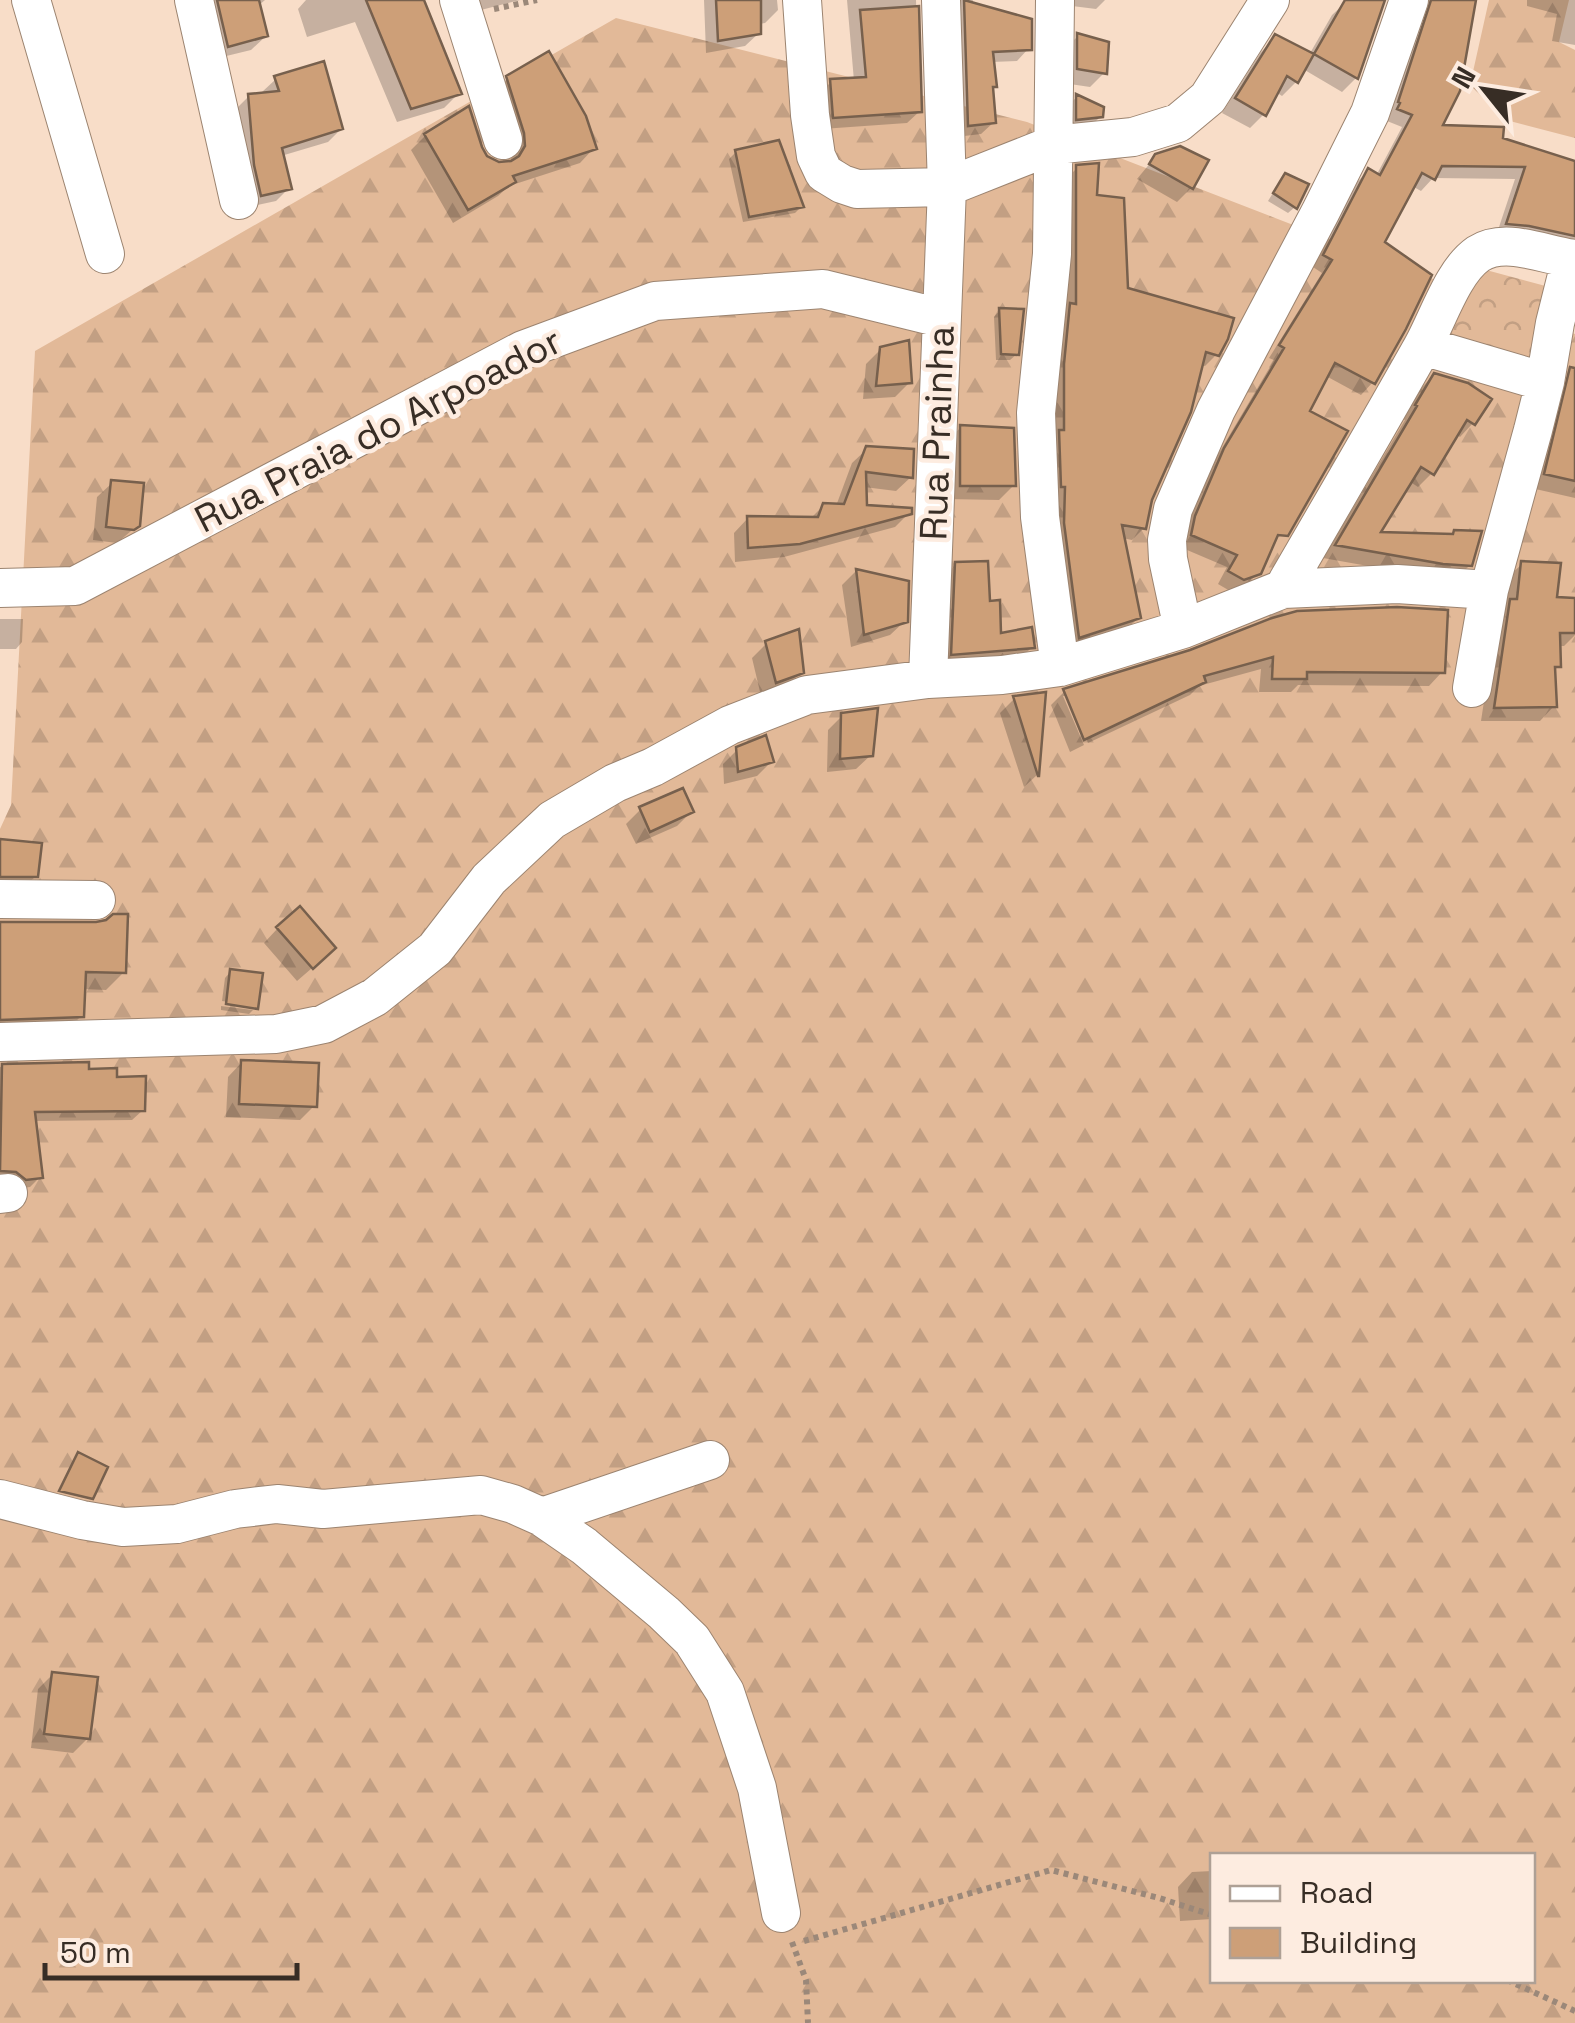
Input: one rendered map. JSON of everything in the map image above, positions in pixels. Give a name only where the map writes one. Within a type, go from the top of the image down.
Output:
[{"type":"street","points":[[31,0],[105,254]]},
{"type":"street","points":[[194,0],[239,200]]},
{"type":"street","points":[[459,0],[504,140]]},
{"type":"street","points":[[802,0],[816,156],[824,173],[856,189],[947,186],[1053,145],[1132,137],[1178,123],[1208,98],[1270,0]]},
{"type":"street","name":"Rua Prainha","points":[[928,679],[947,186],[941,0]]},
{"type":"street","points":[[1055,0],[1052,254],[1036,413],[1040,517],[1060,667]]},
{"type":"street","points":[[1183,629],[1168,558],[1173,509],[1216,410],[1370,113],[1409,0]]},
{"type":"street","points":[[1283,590],[1423,346],[1463,268],[1481,252],[1496,248],[1516,247],[1573,259],[1554,323],[1545,382],[1489,590],[1472,688]]},
{"type":"street","name":"Rua Praia do Arpoador","points":[[0,588],[75,586],[523,350],[655,301],[823,289],[941,318]]},
{"type":"street","points":[[1423,346],[1545,382]]},
{"type":"street","points":[[0,1042],[276,1034],[324,1024],[375,997],[434,949],[489,879],[552,820],[730,726],[807,695],[1060,667],[1183,629],[1283,590],[1398,584],[1489,590]]},
{"type":"street","points":[[0,899],[96,900]]},
{"type":"street","points":[[542,1517],[710,1460]]},
{"type":"street","points":[[0,1499],[122,1527],[177,1524],[235,1509],[277,1504],[323,1509],[481,1495],[542,1517],[597,1557],[692,1640],[725,1692],[758,1788],[787,1929]]},
{"type":"path","points":[[808,2023],[806,1980],[787,1929],[1051,1870],[1210,1914]]},
{"type":"path","points":[[1513,1983],[1575,2010]]},
{"type":"green space","points":[[1489,0],[1569,0],[1559,42],[1575,50],[1575,138],[1506,120],[1470,85]]},
{"type":"green space","points":[[616,18],[1027,122],[1575,334],[1575,2023],[0,2023],[0,829],[11,805],[35,351]]},
{"type":"green space","points":[[1475,267],[1553,288],[1528,361],[1439,341]]},
{"type":"building","points":[[217,0],[259,0],[268,36],[228,47]]},
{"type":"building","points":[[366,0],[424,0],[462,94],[411,109]]},
{"type":"building","points":[[716,0],[761,0],[761,34],[718,41]]},
{"type":"building","points":[[964,0],[1032,19],[1032,50],[993,52],[996,123],[968,126]]},
{"type":"building","points":[[1345,0],[1385,0],[1358,79],[1314,54]]},
{"type":"building","points":[[1431,0],[1476,0],[1460,91],[1443,125],[1504,127],[1503,138],[1575,161],[1575,236],[1506,224],[1525,167],[1442,166],[1435,180],[1422,173],[1385,242],[1432,275],[1375,384],[1335,363],[1310,411],[1348,431],[1288,536],[1278,535],[1261,574],[1244,580],[1228,571],[1237,555],[1191,535],[1195,516],[1224,448],[1284,348],[1279,345],[1332,260],[1323,255],[1368,168],[1380,175],[1412,115],[1397,109],[1398,102]]},
{"type":"building","points":[[919,6],[922,112],[833,118],[830,79],[866,77],[860,10]]},
{"type":"building","points":[[1077,33],[1109,42],[1107,74],[1077,69]]},
{"type":"building","points":[[1275,34],[1314,54],[1298,83],[1287,76],[1266,116],[1235,98]]},
{"type":"building","points":[[549,51],[586,116],[597,149],[513,176],[516,182],[468,210],[424,134],[469,106],[487,156],[499,162],[519,156],[525,146],[524,133],[506,76]]},
{"type":"building","points":[[324,61],[343,129],[282,148],[292,189],[261,196],[254,165],[248,94],[279,91],[274,76]]},
{"type":"building","points":[[1076,94],[1104,107],[1103,117],[1076,120]]},
{"type":"building","points":[[779,140],[804,207],[749,217],[735,150]]},
{"type":"building","points":[[1180,146],[1209,160],[1193,189],[1149,164],[1155,154]]},
{"type":"building","points":[[1099,163],[1097,195],[1124,198],[1128,288],[1234,318],[1219,356],[1206,352],[1191,412],[1152,500],[1146,529],[1122,525],[1141,618],[1079,638],[1064,523],[1059,430],[1064,430],[1064,364],[1070,303],[1076,304],[1076,165]]},
{"type":"building","points":[[1285,173],[1309,184],[1297,209],[1273,193]]},
{"type":"building","points":[[999,308],[1024,309],[1019,355],[1001,354]]},
{"type":"building","points":[[909,340],[912,383],[876,386],[880,347]]},
{"type":"building","points":[[1570,367],[1575,368],[1575,481],[1544,474]]},
{"type":"building","points":[[1434,373],[1468,383],[1492,399],[1475,425],[1467,420],[1434,475],[1421,467],[1381,532],[1482,531],[1472,566],[1335,545],[1417,406]]},
{"type":"building","points":[[960,425],[1014,428],[1016,486],[960,486]]},
{"type":"building","points":[[866,446],[914,449],[913,478],[866,472],[867,505],[912,508],[912,514],[800,544],[748,548],[747,516],[818,517],[823,503],[844,504]]},
{"type":"building","points":[[111,480],[144,483],[140,526],[134,530],[106,527]]},
{"type":"building","points":[[988,561],[990,601],[1000,600],[1001,633],[1032,627],[1035,648],[951,655],[955,562]]},
{"type":"building","points":[[1521,561],[1561,563],[1557,597],[1575,598],[1575,633],[1560,633],[1561,667],[1555,667],[1557,707],[1494,708],[1510,599],[1517,599]]},
{"type":"building","points":[[856,569],[909,581],[908,622],[864,635]]},
{"type":"building","points":[[1397,607],[1448,610],[1445,673],[1307,672],[1307,679],[1272,679],[1273,657],[1204,676],[1206,682],[1084,740],[1063,689],[1190,650],[1297,611]]},
{"type":"building","points":[[799,629],[804,673],[776,683],[765,641]]},
{"type":"building","points":[[1046,692],[1039,776],[1038,776],[1013,696]]},
{"type":"building","points":[[878,708],[873,756],[840,759],[841,713]]},
{"type":"building","points":[[766,735],[774,762],[738,772],[736,747]]},
{"type":"building","points":[[683,788],[694,812],[650,832],[639,807]]},
{"type":"building","points":[[0,839],[42,843],[38,877],[0,877]]},
{"type":"building","points":[[300,906],[336,948],[313,969],[276,927]]},
{"type":"building","points":[[113,914],[128,914],[126,973],[86,972],[84,1017],[0,1020],[0,922],[96,922]]},
{"type":"building","points":[[230,969],[263,973],[258,1009],[226,1004]]},
{"type":"building","points":[[241,1060],[319,1063],[317,1107],[239,1104]]},
{"type":"building","points":[[89,1062],[89,1069],[117,1068],[117,1077],[146,1076],[145,1111],[35,1112],[43,1178],[26,1180],[16,1172],[0,1171],[2,1064]]},
{"type":"building","points":[[78,1452],[108,1467],[93,1499],[59,1491]]},
{"type":"building","points":[[52,1672],[98,1677],[90,1739],[44,1734]]}]
